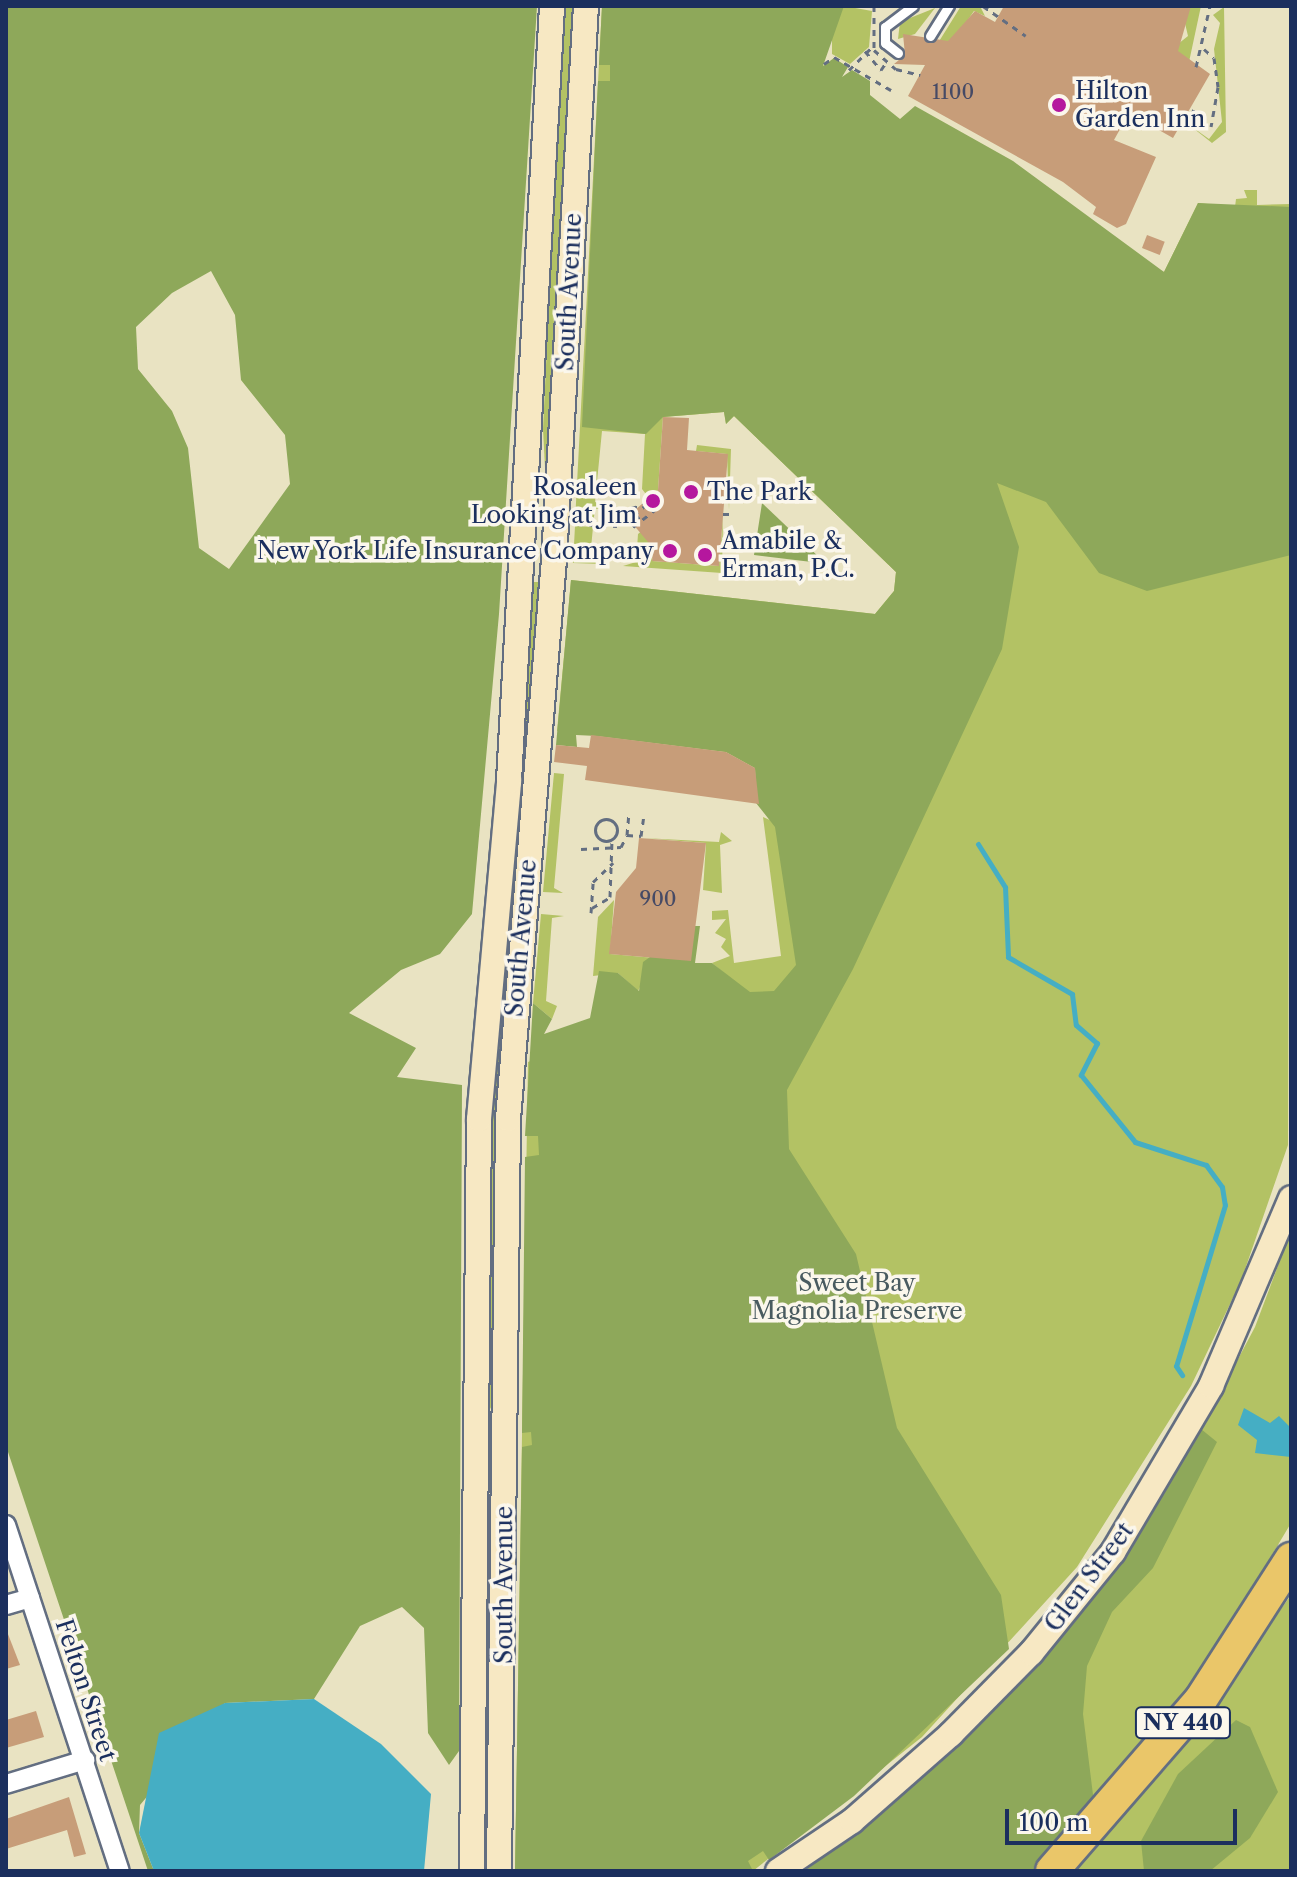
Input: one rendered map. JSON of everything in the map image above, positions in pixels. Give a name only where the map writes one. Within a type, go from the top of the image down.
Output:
[{"type":"highway","name":"NY 440","points":[[1052,1871],[1191,1713],[1291,1559]]},
{"type":"street","name":"South Avenue","points":[[472,1871],[479,1119],[511,751],[552,6]]},
{"type":"street","name":"South Avenue","points":[[499,1871],[508,1119],[554,559],[586,6]]},
{"type":"street","name":"Glen Street","points":[[778,1871],[852,1821],[951,1734],[1031,1653],[1113,1552],[1211,1386],[1291,1198]]},
{"type":"street","name":"Felton Street","points":[[6,1525],[120,1871]]},
{"type":"street","points":[[6,1605],[30,1598]]},
{"type":"street","points":[[6,1784],[85,1760]]},
{"type":"lane","points":[[894,55],[885,43],[885,27],[913,6]]},
{"type":"lane","points":[[930,36],[949,6]]},
{"type":"path","points":[[983,6],[1026,36]]},
{"type":"path","points":[[1196,67],[1204,49],[1210,6]]},
{"type":"path","points":[[850,68],[865,51],[872,48]]},
{"type":"path","points":[[1188,119],[1211,124],[1218,84],[1204,49]]},
{"type":"path","points":[[865,51],[878,68]]},
{"type":"path","points":[[871,79],[878,68],[894,55]]},
{"type":"path","points":[[824,64],[834,56],[891,90]]},
{"type":"path","points":[[886,63],[903,72],[920,75]]},
{"type":"path","points":[[903,72],[904,64]]},
{"type":"path","points":[[1185,125],[1196,106]]},
{"type":"path","points":[[631,508],[647,504],[635,514],[641,521]]},
{"type":"path","points":[[633,527],[657,508]]},
{"type":"path","points":[[723,514],[729,514]]},
{"type":"path","points":[[573,524],[617,526]]},
{"type":"path","points":[[616,849],[627,835],[629,814]]},
{"type":"path","points":[[627,835],[641,836],[644,815]]},
{"type":"path","points":[[592,908],[610,897],[615,862],[616,849],[612,840],[616,825],[600,821],[597,836],[612,840]]},
{"type":"path","points":[[581,849],[616,849]]},
{"type":"path","points":[[591,913],[593,882],[615,862]]},
{"type":"green space","points":[[6,6],[537,6],[499,614],[472,914],[440,954],[401,970],[349,1013],[416,1048],[397,1077],[462,1085],[459,1751],[449,1765],[428,1733],[424,1628],[402,1607],[360,1626],[314,1699],[225,1703],[140,1805],[139,1833],[154,1871],[148,1871],[6,1446]],"holes":[[[211,271],[235,315],[241,380],[285,435],[290,484],[229,569],[199,548],[188,448],[172,411],[138,369],[136,327],[172,293]]]},
{"type":"green space","points":[[563,6],[573,6],[546,487],[543,429]]},
{"type":"green space","name":"Sweet Bay Magnolia Preserve","points":[[602,6],[1164,272],[1198,203],[1235,207],[1236,199],[1247,198],[1244,190],[1257,190],[1257,205],[1291,204],[1288,1145],[1241,1281],[1191,1386],[1077,1567],[922,1737],[753,1871],[515,1871],[528,1062],[736,983],[712,963],[730,956],[721,947],[726,939],[715,933],[726,919],[712,920],[712,911],[728,910],[734,963],[781,956],[763,817],[772,821],[755,768],[726,752],[557,731],[571,580],[875,614],[894,591],[896,572],[734,416],[726,424],[724,412],[663,417],[658,490],[649,498],[642,489],[645,434],[602,431],[595,502],[608,507],[595,509],[593,524],[575,522]]},
{"type":"green space","name":"Sweet Bay Magnolia Preserve","points":[[602,6],[844,6],[823,66],[834,58],[848,67],[842,77],[852,70],[870,81],[870,95],[900,119],[915,106],[1013,161],[1164,272],[1198,203],[1291,207],[1291,555],[1147,591],[1099,573],[1046,502],[997,483],[1019,547],[1002,649],[853,969],[787,1090],[789,1149],[856,1254],[897,1428],[1001,1595],[1009,1649],[854,1796],[769,1860],[763,1851],[748,1861],[753,1871],[515,1871],[522,1447],[532,1445],[531,1432],[522,1433],[525,1157],[539,1155],[538,1136],[525,1136],[533,1003],[552,1019],[544,1034],[590,1018],[599,971],[618,973],[639,991],[643,962],[693,926],[700,926],[695,963],[712,963],[750,992],[774,991],[796,965],[775,827],[756,803],[755,768],[726,752],[597,736],[576,735],[577,747],[556,745],[571,580],[875,614],[894,591],[896,572],[734,416],[726,424],[724,412],[663,417],[646,434],[582,427],[598,81],[610,81],[610,65],[599,65]]},
{"type":"green space","points":[[844,6],[872,11],[869,47],[850,64],[832,54],[832,28]]},
{"type":"green space","points":[[961,6],[980,6],[985,16],[974,11],[951,44],[938,43]]},
{"type":"green space","points":[[1191,6],[1201,6],[1189,62],[1173,48],[1188,36],[1184,19]]},
{"type":"green space","points":[[1224,7],[1226,132],[1212,143],[1188,124],[1209,139],[1222,122],[1214,49],[1220,23],[1213,15]]},
{"type":"green space","points":[[935,8],[915,34],[898,39],[900,22]]},
{"type":"green space","points":[[697,445],[731,449],[729,510],[727,454],[696,451]]},
{"type":"green space","points":[[762,503],[822,560],[820,563],[754,555]]},
{"type":"green space","points":[[723,518],[722,573],[623,566],[636,562],[638,534],[655,520],[652,561],[719,566]]},
{"type":"green space","points":[[575,526],[593,527],[590,559],[602,564],[573,563]]},
{"type":"green space","points":[[533,582],[541,582],[522,769],[529,599]]},
{"type":"green space","points":[[554,773],[564,774],[554,888],[563,893],[543,892]]},
{"type":"green space","points":[[721,832],[732,841],[720,845],[722,893],[703,890],[706,843],[643,838],[719,842]]},
{"type":"green space","points":[[614,900],[610,954],[655,958],[638,991],[618,973],[593,976],[598,917]]},
{"type":"green space","points":[[509,912],[493,1404],[487,1414],[488,1081]]},
{"type":"green space","points":[[541,914],[564,916],[552,918],[546,1001],[557,1006],[552,1019],[533,1003]]},
{"type":"green space","points":[[1291,1231],[1291,1523],[1176,1716],[1033,1871],[805,1871],[939,1764],[1036,1665],[1117,1564],[1184,1461],[1255,1327]]},
{"type":"green space","points":[[1201,1429],[1217,1442],[1153,1568],[1112,1612],[1087,1666],[1083,1714],[1095,1811],[1033,1871],[805,1871],[939,1764],[1036,1665],[1117,1564]]},
{"type":"green space","points":[[486,1530],[492,1633],[485,1827],[483,1826]]},
{"type":"green space","points":[[1291,1595],[1291,1871],[1064,1871],[1168,1766]]},
{"type":"green space","points":[[1236,1720],[1250,1727],[1278,1792],[1250,1838],[1210,1871],[1144,1871],[1141,1841],[1178,1774]]},
{"type":"water","points":[[1244,1408],[1270,1423],[1279,1416],[1291,1428],[1291,1457],[1255,1453],[1257,1440],[1238,1425]]},
{"type":"water","points":[[314,1699],[381,1744],[431,1794],[424,1871],[154,1871],[139,1833],[159,1733],[225,1703]]},
{"type":"building","name":"Hilton Garden Inn","points":[[1004,6],[1191,6],[1178,51],[1210,74],[1173,138],[1129,113],[1114,140],[1156,157],[1126,224],[1117,228],[1093,214],[1096,207],[1063,182],[908,96],[925,65],[894,64],[905,55],[903,34],[948,41],[975,11],[995,22]]},
{"type":"building","points":[[1147,235],[1165,242],[1160,255],[1142,248]]},
{"type":"building","name":"The Park","points":[[663,417],[689,418],[687,450],[728,454],[719,566],[652,561],[653,548],[627,517],[658,490]]},
{"type":"building","points":[[591,735],[726,752],[755,768],[759,804],[585,780],[587,766],[554,762],[556,745],[589,748]]},
{"type":"building","points":[[639,838],[706,843],[691,961],[609,954],[616,892],[636,868]]},
{"type":"building","points":[[6,1629],[20,1665],[6,1669]]},
{"type":"building","points":[[36,1711],[44,1737],[6,1748],[6,1720]]},
{"type":"building","points":[[69,1797],[86,1854],[74,1857],[67,1830],[6,1849],[6,1819]]},
{"type":"waterway","points":[[978,844],[1005,887],[1008,957],[1072,994],[1076,1025],[1097,1043],[1081,1075],[1135,1142],[1206,1165],[1222,1187],[1225,1205],[1176,1366],[1182,1375]]},
{"type":"place","name":"Hilton Garden Inn","points":[[1059,105]]},
{"type":"place","name":"The Park","points":[[691,492]]},
{"type":"place","name":"Rosaleen Looking at Jim","points":[[653,501]]},
{"type":"place","name":"New York Life Insurance Company","points":[[670,551]]},
{"type":"place","name":"Amabile & Erman, P.C.","points":[[705,555]]}]
